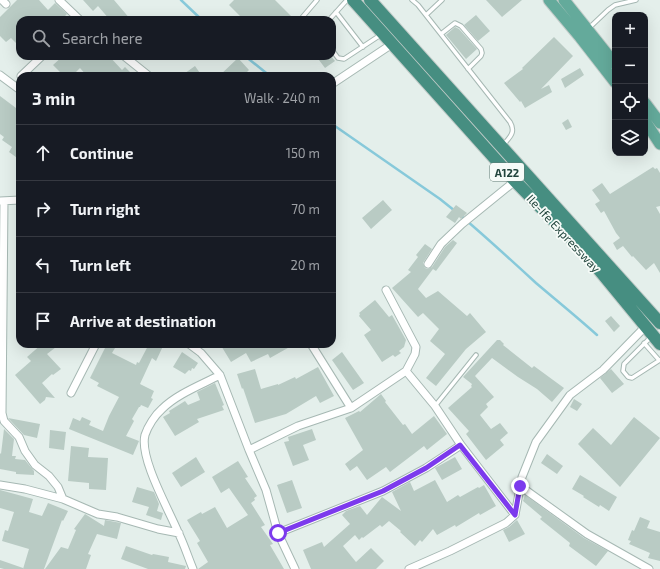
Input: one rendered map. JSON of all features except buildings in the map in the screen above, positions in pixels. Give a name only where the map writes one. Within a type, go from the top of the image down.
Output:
[{"type":"highway","name":"Ile-Ife Expressway","points":[[353,0],[515,181],[586,254],[650,337]]},
{"type":"highway","name":"Ile-Ife Expressway","points":[[375,2],[502,147],[660,323]]},
{"type":"main road","points":[[549,0],[580,36],[612,78]]},
{"type":"main road","points":[[564,0],[588,28],[612,60]]},
{"type":"main road","points":[[648,107],[660,123]]},
{"type":"main road","points":[[648,126],[660,144]]},
{"type":"street","points":[[59,0],[76,16]]},
{"type":"street","points":[[336,81],[392,44]]},
{"type":"street","points":[[26,72],[38,60]]},
{"type":"street","points":[[129,60],[144,72]]},
{"type":"street","points":[[0,75],[16,88]]},
{"type":"street","points":[[12,85],[16,81]]},
{"type":"street","points":[[428,264],[441,244],[462,224],[515,181]]},
{"type":"street","points":[[16,200],[2,201],[2,413],[4,421],[18,437],[35,465],[49,476],[58,487],[63,499]]},
{"type":"street","points":[[249,450],[298,426],[351,408],[406,371],[415,354],[416,347],[386,290]]},
{"type":"street","points":[[409,569],[450,551],[506,523],[515,515],[522,477],[536,442],[570,395],[650,337]]},
{"type":"street","points":[[70,393],[94,348]]},
{"type":"street","points":[[194,348],[201,353],[220,376],[266,490],[278,533],[295,569]]},
{"type":"street","points":[[314,348],[351,408]]},
{"type":"street","points":[[406,371],[435,406],[460,445],[515,515]]},
{"type":"street","points":[[193,569],[179,533],[150,470],[145,448],[145,435],[154,419],[162,409],[181,395],[220,376]]},
{"type":"street","points":[[278,533],[383,491],[426,468],[460,445]]},
{"type":"street","points":[[0,485],[25,489],[63,499],[98,514],[117,517],[158,529],[179,533]]},
{"type":"street","points":[[520,486],[587,534],[649,569]]},
{"type":"lane","points":[[303,16],[317,0]]},
{"type":"lane","points":[[332,16],[347,0]]},
{"type":"lane","points":[[412,0],[426,15],[513,127],[512,135],[502,147]]},
{"type":"lane","points":[[426,15],[442,0]]},
{"type":"lane","points":[[588,28],[615,5],[636,0]]},
{"type":"lane","points":[[336,12],[363,47]]},
{"type":"lane","points":[[441,34],[456,23],[461,26],[481,49],[481,56],[468,69]]},
{"type":"lane","points":[[336,55],[338,58],[344,59],[383,33]]},
{"type":"lane","points":[[650,337],[660,360],[632,378],[628,377],[623,371],[623,367],[650,337]]},
{"type":"lane","points":[[435,406],[476,355]]},
{"type":"waterway","points":[[181,0],[198,16]]},
{"type":"waterway","points":[[250,60],[265,72]]},
{"type":"waterway","points":[[336,127],[455,211]]},
{"type":"waterway","points":[[460,215],[597,335]]},
{"type":"route","points":[[278,533],[383,491],[426,468],[460,445],[515,515],[520,486]]}]
